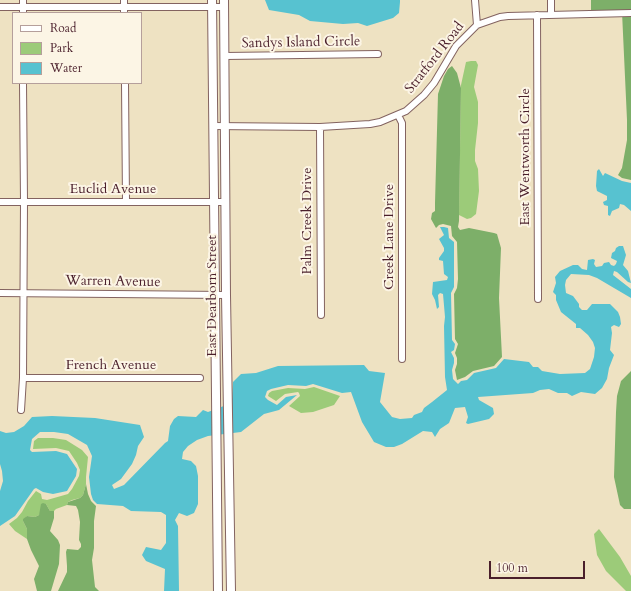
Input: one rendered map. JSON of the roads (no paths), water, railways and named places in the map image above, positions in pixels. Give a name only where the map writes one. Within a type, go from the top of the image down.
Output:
[{"type":"main road","name":"East Dearborn Street","points":[[212,4],[218,591]]},
{"type":"main road","name":"East Dearborn Street","points":[[224,4],[226,295],[231,591]]},
{"type":"street","points":[[124,0],[124,10]]},
{"type":"street","points":[[475,0],[477,25]]},
{"type":"street","points":[[551,0],[551,14]]},
{"type":"street","points":[[0,7],[23,6],[124,10],[224,4]]},
{"type":"street","name":"Stratford Road","points":[[213,126],[320,127],[380,122],[406,111],[424,95],[434,83],[456,46],[477,25],[500,17],[508,16],[631,13]]},
{"type":"street","name":"East Wentworth Circle","points":[[537,15],[538,299]]},
{"type":"street","name":"Sandys Island Circle","points":[[225,56],[378,54]]},
{"type":"street","points":[[21,410],[23,378],[23,84]]},
{"type":"street","points":[[125,84],[126,202]]},
{"type":"street","name":"Creek Lane Drive","points":[[398,115],[402,123],[402,359]]},
{"type":"street","name":"Palm Creek Drive","points":[[320,127],[321,315]]},
{"type":"street","name":"Euclid Avenue","points":[[0,202],[226,202]]},
{"type":"street","name":"Warren Avenue","points":[[0,293],[23,292],[226,295]]},
{"type":"street","name":"French Avenue","points":[[23,378],[200,378]]},
{"type":"water","points":[[265,0],[400,0],[400,2],[399,13],[393,18],[367,26],[358,23],[343,24],[310,21],[299,15],[269,10]]},
{"type":"water","points":[[599,169],[603,176],[605,173],[622,181],[631,183],[631,211],[624,205],[620,204],[619,208],[612,211],[610,216],[608,215],[608,206],[604,205],[603,202],[607,200],[607,196],[597,191],[596,186],[597,171]]},
{"type":"water","points":[[440,227],[448,228],[449,238],[454,242],[454,287],[451,293],[452,340],[455,344],[454,350],[451,352],[454,358],[452,370],[453,379],[458,384],[461,381],[467,380],[474,373],[496,368],[504,359],[529,362],[533,367],[538,367],[542,371],[560,374],[585,373],[590,369],[595,348],[593,342],[588,335],[580,328],[576,328],[576,324],[561,312],[556,300],[556,295],[553,292],[556,283],[555,277],[560,271],[573,265],[578,265],[582,269],[587,270],[588,260],[593,259],[595,260],[594,264],[596,267],[602,266],[604,263],[609,262],[614,266],[617,261],[611,258],[612,253],[619,246],[623,246],[626,255],[623,265],[628,271],[631,283],[617,272],[614,271],[613,275],[631,289],[631,298],[597,278],[589,275],[571,274],[566,280],[565,285],[566,293],[573,296],[582,310],[587,310],[592,304],[610,304],[618,312],[620,317],[621,324],[619,327],[614,325],[611,327],[612,333],[610,350],[614,355],[607,379],[602,388],[595,394],[581,392],[572,396],[567,393],[558,393],[549,389],[540,390],[533,393],[478,397],[479,400],[493,408],[494,414],[489,419],[468,424],[466,423],[468,417],[465,407],[455,408],[449,423],[440,429],[435,437],[432,432],[423,431],[402,444],[394,447],[386,447],[374,442],[362,422],[351,392],[342,393],[313,384],[306,386],[288,385],[271,389],[267,391],[265,397],[277,405],[286,397],[297,395],[279,410],[264,414],[241,432],[208,436],[197,440],[188,446],[183,452],[182,459],[191,461],[196,466],[198,476],[198,504],[194,513],[187,516],[179,513],[175,520],[178,526],[179,591],[164,591],[165,569],[146,561],[142,555],[146,547],[161,550],[166,543],[166,515],[161,512],[131,511],[123,506],[97,504],[93,500],[91,494],[89,477],[92,456],[87,445],[68,434],[40,432],[32,439],[30,450],[32,452],[56,451],[67,454],[77,469],[76,476],[67,491],[53,494],[43,492],[36,488],[34,489],[15,516],[0,526],[0,491],[3,481],[0,464],[0,431],[6,433],[14,432],[24,426],[32,417],[52,416],[95,418],[140,425],[144,437],[138,446],[132,464],[121,479],[112,485],[114,489],[124,485],[168,441],[170,426],[174,419],[178,416],[196,417],[203,410],[208,412],[229,404],[232,400],[233,382],[241,374],[256,373],[278,366],[364,365],[369,371],[385,373],[380,402],[392,417],[400,419],[412,418],[414,415],[422,412],[424,408],[447,390],[445,377],[445,317],[443,294],[440,293],[438,295],[439,307],[437,309],[432,294],[433,282],[447,280],[448,277],[444,274],[443,261],[439,260],[444,251],[439,239],[444,235]]}]
